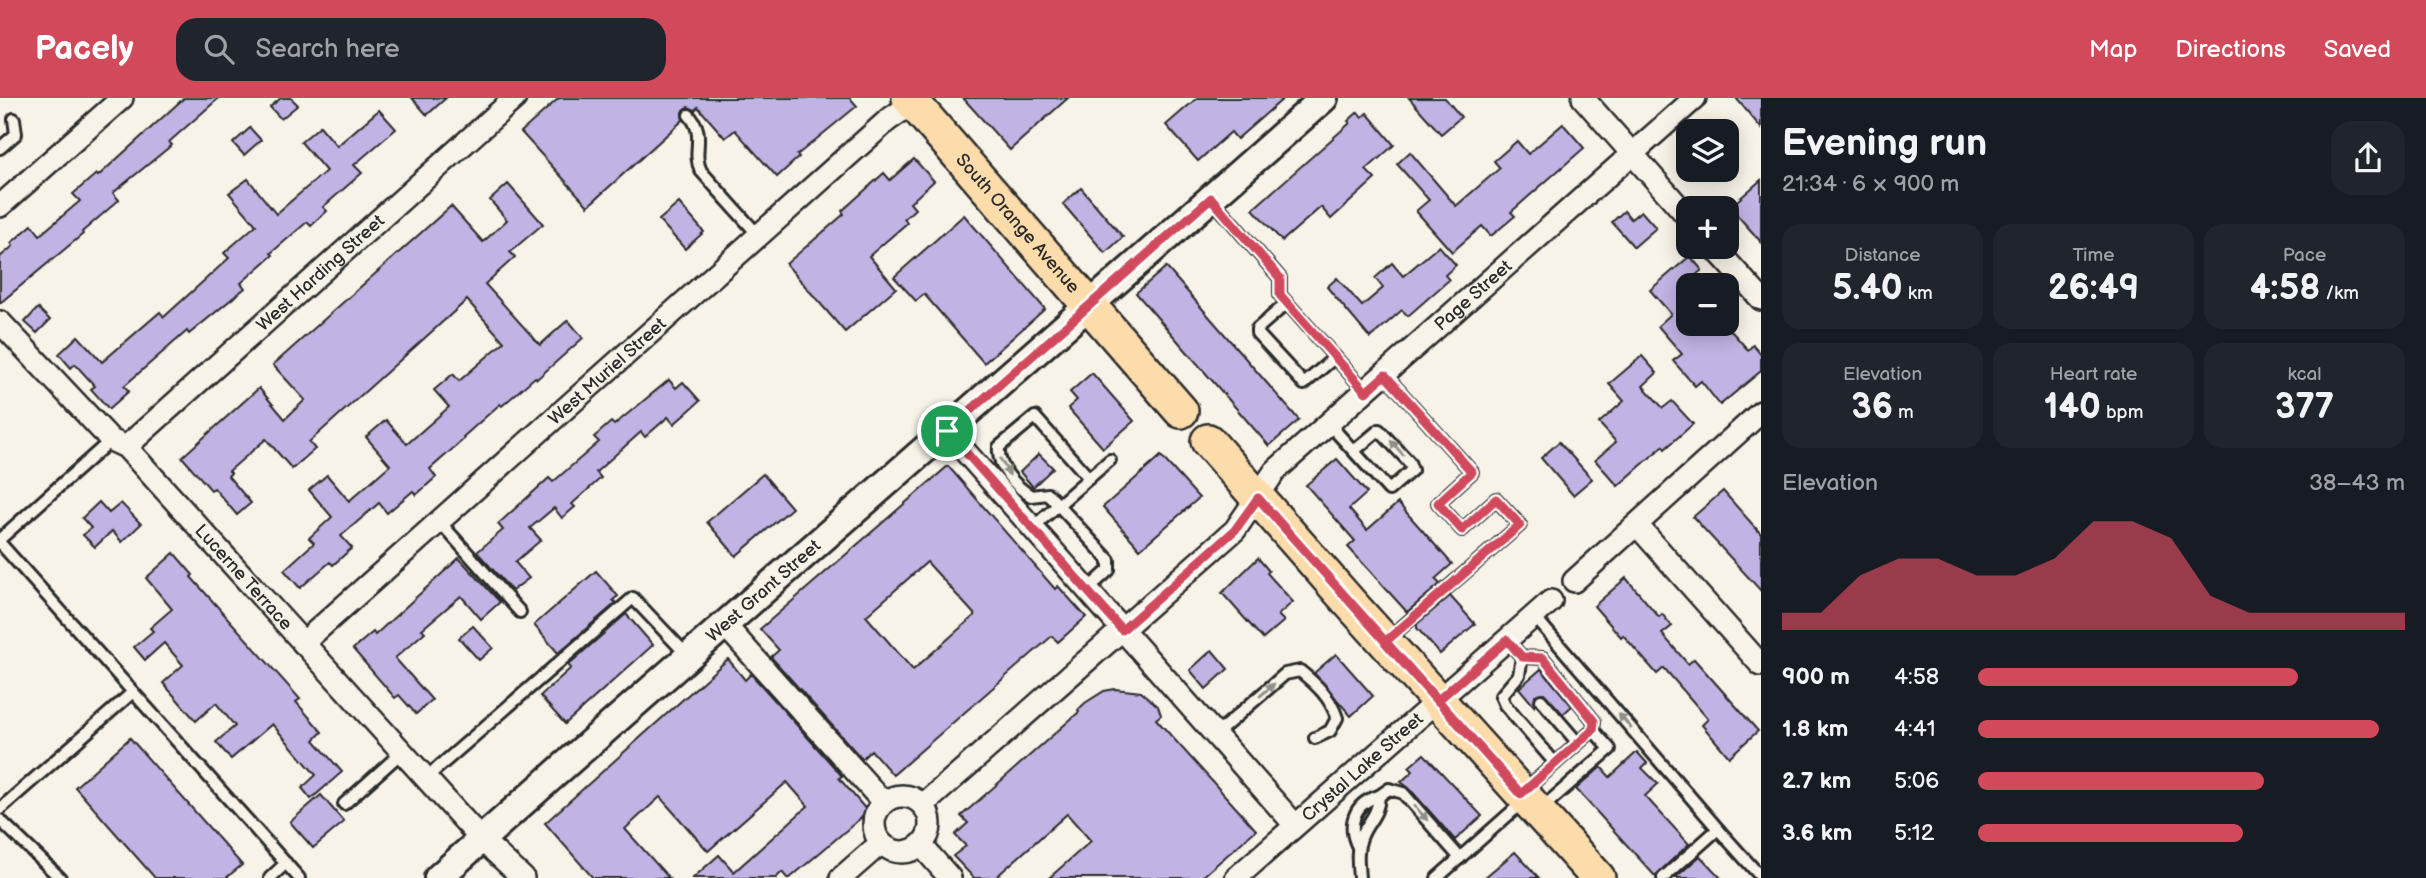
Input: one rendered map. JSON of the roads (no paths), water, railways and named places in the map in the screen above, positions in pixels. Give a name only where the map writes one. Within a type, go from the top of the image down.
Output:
[{"type":"main road","name":"South Orange Avenue","points":[[914,99],[1181,411]]},
{"type":"main road","points":[[1208,441],[1437,701],[1598,878]]},
{"type":"street","points":[[0,206],[122,98]]},
{"type":"street","name":"West Harding Street","points":[[119,443],[515,98]]},
{"type":"street","name":"West Grant Street","points":[[438,878],[1324,98]]},
{"type":"street","points":[[1583,98],[1676,203]]},
{"type":"street","name":"Page Street","points":[[923,805],[1235,530],[1275,471],[1695,98]]},
{"type":"street","name":"West Muriel Street","points":[[303,643],[914,99]]},
{"type":"street","points":[[1725,259],[1761,299]]},
{"type":"street","name":"Lucerne Terrace","points":[[2,327],[119,443],[481,839],[523,878]]},
{"type":"street","points":[[1574,581],[1761,412]]},
{"type":"street","points":[[947,431],[1295,825]]},
{"type":"street","points":[[1637,525],[1761,665]]},
{"type":"street","name":"Crystal Lake Street","points":[[1236,878],[1551,601]]},
{"type":"street","points":[[724,624],[883,803]]},
{"type":"street","points":[[904,795],[915,798],[923,805],[929,814],[930,825],[921,845],[900,852],[881,843],[875,833],[874,822],[876,811],[883,803],[904,795]]},
{"type":"street","points":[[841,878],[881,843]]},
{"type":"street","points":[[921,845],[950,878]]},
{"type":"lane","points":[[689,115],[698,127],[696,162],[701,171],[758,236]]},
{"type":"lane","points":[[0,148],[16,134],[14,119]]},
{"type":"lane","points":[[1211,198],[1280,278],[1280,295],[1366,392]]},
{"type":"lane","points":[[1287,303],[1258,329],[1257,333],[1304,384],[1335,357]]},
{"type":"lane","points":[[1385,375],[1472,472],[1438,503],[1462,530],[1496,499],[1520,525],[1385,642]]},
{"type":"lane","points":[[1087,590],[1109,570],[1109,560],[1048,494],[1031,496],[1024,492],[1003,469],[999,447],[1035,417],[1089,478]]},
{"type":"lane","points":[[1329,424],[1389,490],[1405,478],[1412,467],[1379,430],[1354,451]]},
{"type":"lane","points":[[119,443],[0,541],[299,878]]},
{"type":"lane","points":[[1032,528],[1110,460]]},
{"type":"lane","points":[[439,521],[520,612]]},
{"type":"lane","points":[[426,778],[633,598],[688,656]]},
{"type":"lane","points":[[1534,616],[1761,877]]},
{"type":"lane","points":[[1507,640],[1522,657],[1522,678],[1501,696],[1504,705],[1555,763]]},
{"type":"lane","points":[[1522,657],[1543,658],[1594,721],[1593,730],[1555,763],[1528,802]]},
{"type":"lane","points":[[1215,736],[1285,674],[1300,671],[1314,682],[1334,706],[1337,718],[1330,731],[1315,738]]},
{"type":"lane","points":[[0,809],[133,692]]},
{"type":"lane","points":[[1541,700],[1578,743]]},
{"type":"lane","points":[[1437,878],[1528,802],[1610,749],[1593,730]]},
{"type":"lane","points":[[344,804],[402,752]]},
{"type":"lane","points":[[1358,847],[1351,834],[1351,822],[1360,808],[1389,789],[1403,793],[1460,858]]},
{"type":"lane","points":[[1359,878],[1358,847],[1362,834],[1373,821],[1378,809],[1379,796]]},
{"type":"lane","points":[[0,820],[60,878]]},
{"type":"lane","points":[[1663,878],[1718,829]]},
{"type":"lane","points":[[270,878],[286,863]]}]
